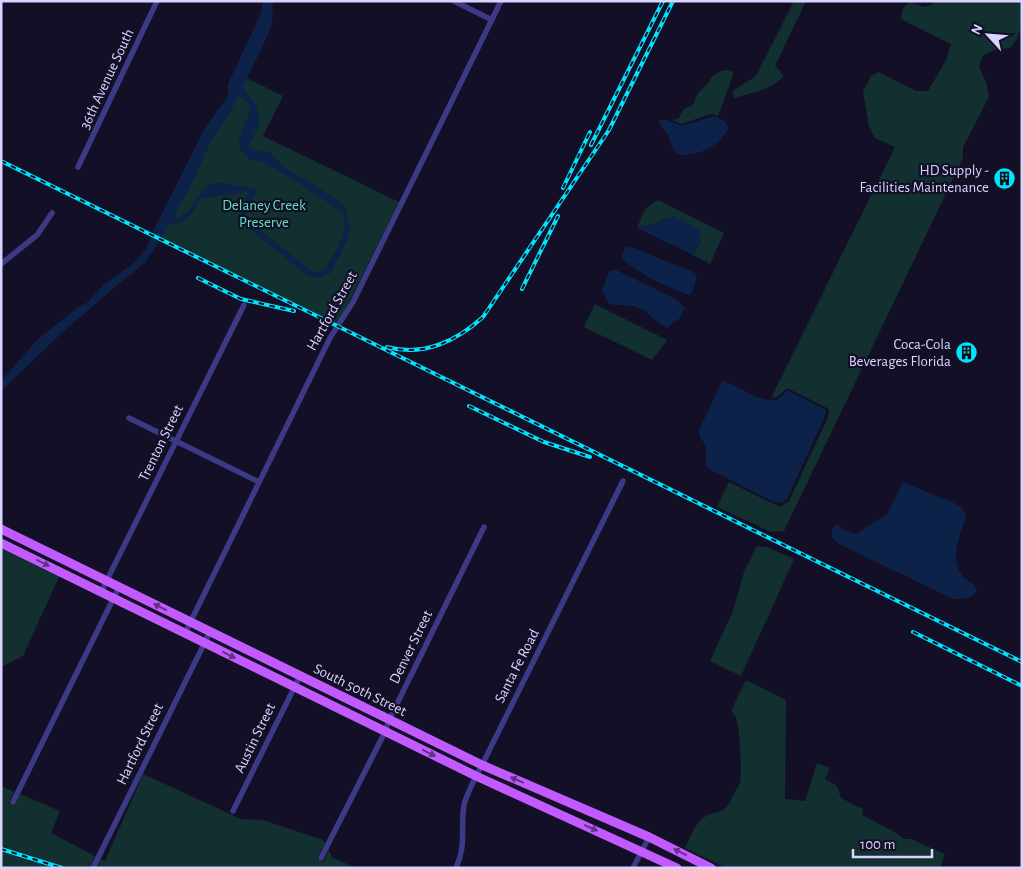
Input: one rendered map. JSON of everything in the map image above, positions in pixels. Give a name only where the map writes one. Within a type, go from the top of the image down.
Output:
[{"type":"main road","name":"South 50th Street","points":[[1,529],[482,765],[648,837],[711,868]]},
{"type":"main road","name":"South 50th Street","points":[[1,543],[476,776],[676,868]]},
{"type":"street","name":"36th Avenue South","points":[[78,168],[157,1]]},
{"type":"street","points":[[454,1],[492,20]]},
{"type":"street","name":"Hartford Street","points":[[185,633],[330,338],[353,302],[501,1]]},
{"type":"street","points":[[1,264],[37,234],[52,213]]},
{"type":"street","name":"Trenton Street","points":[[101,592],[244,305]]},
{"type":"street","points":[[129,418],[259,482]]},
{"type":"street","name":"Santa Fe Road","points":[[456,868],[462,855],[464,804],[476,776],[623,481]]},
{"type":"street","name":"Denver Street","points":[[321,858],[385,732],[389,720],[484,527]]},
{"type":"street","points":[[22,554],[28,542]]},
{"type":"street","points":[[13,802],[119,587]]},
{"type":"street","name":"Hartford Street","points":[[93,868],[210,632]]},
{"type":"street","name":"Austin Street","points":[[233,811],[300,676]]},
{"type":"street","points":[[633,868],[648,837]]},
{"type":"green space","points":[[794,1],[806,1],[775,66],[783,77],[766,88],[734,98],[733,91],[756,76]]},
{"type":"green space","points":[[934,1],[1022,1],[1020,32],[1010,48],[995,50],[983,55],[979,67],[986,82],[989,97],[963,147],[963,158],[784,531],[771,532],[717,507],[729,482],[780,507],[789,501],[828,417],[829,410],[827,408],[789,389],[786,389],[777,397],[771,398],[895,147],[875,138],[869,127],[863,92],[871,76],[879,72],[916,91],[928,91],[946,60],[951,44],[901,19],[903,8],[910,2],[923,7],[932,5]]},
{"type":"green space","points":[[728,70],[733,72],[732,78],[718,116],[711,114],[681,124],[672,120],[678,119],[684,109],[693,105],[698,93],[709,82],[711,77],[721,71]]},
{"type":"green space","name":"Delaney Creek Preserve","points":[[239,74],[283,96],[263,136],[399,202],[337,327],[157,240]]},
{"type":"green space","points":[[658,200],[724,233],[710,264],[693,255],[701,242],[666,218],[655,224],[637,228],[645,209]]},
{"type":"green space","points":[[595,304],[667,340],[652,360],[584,327]]},
{"type":"green space","points":[[757,546],[767,547],[794,559],[741,676],[710,661],[733,611],[744,572]]},
{"type":"green space","points":[[1,548],[59,577],[23,656],[1,667]]},
{"type":"green space","points":[[746,680],[786,700],[785,799],[805,801],[817,763],[830,768],[825,779],[837,786],[841,798],[863,809],[862,815],[904,839],[911,839],[945,854],[940,868],[726,868],[685,848],[699,822],[706,816],[727,807],[740,783],[739,731],[735,715],[731,711]]},
{"type":"green space","points":[[143,774],[241,819],[263,820],[323,840],[325,843],[317,859],[323,862],[329,850],[332,857],[356,868],[96,868],[101,859],[105,861]]},
{"type":"green space","points":[[1,786],[14,792],[9,803],[14,806],[20,794],[60,811],[51,833],[95,856],[90,868],[1,868]]},
{"type":"water","points":[[263,1],[273,1],[272,24],[243,87],[256,105],[260,123],[249,145],[252,149],[270,152],[281,165],[331,195],[346,209],[350,228],[347,240],[331,273],[320,278],[308,276],[245,225],[239,217],[249,191],[201,199],[186,220],[182,223],[170,224],[145,263],[65,330],[1,391],[1,381],[37,340],[77,308],[88,302],[103,285],[134,263],[147,247],[153,231],[206,126],[228,96],[228,84],[261,13]],"holes":[[[238,96],[246,101],[250,108],[239,139],[239,147],[249,159],[264,163],[288,176],[342,212],[345,224],[343,236],[332,259],[321,272],[311,270],[253,225],[247,216],[247,210],[258,190],[256,189],[222,183],[209,185],[203,189],[186,213],[181,217],[173,218],[196,175],[210,142],[229,115]]]},
{"type":"water","points":[[714,116],[726,122],[728,129],[724,135],[710,148],[686,155],[676,152],[668,135],[659,124],[659,120],[667,120],[681,126]]},
{"type":"water","points":[[674,216],[699,230],[701,242],[693,255],[637,228],[655,224]]},
{"type":"water","points":[[626,247],[631,247],[697,275],[690,295],[663,284],[634,268],[621,257]]},
{"type":"water","points":[[616,270],[676,299],[685,308],[680,318],[667,328],[651,317],[646,311],[633,306],[609,304],[602,291],[609,271]]},
{"type":"water","points":[[722,381],[765,400],[778,399],[789,391],[826,410],[787,499],[782,503],[772,501],[709,469],[706,465],[706,446],[700,437],[699,430]]},
{"type":"water","points":[[903,482],[954,503],[963,509],[966,517],[957,546],[956,560],[961,574],[977,590],[970,597],[953,599],[841,545],[832,538],[832,529],[837,524],[844,530],[856,534],[887,514]]},
{"type":"railway","points":[[591,145],[663,1]]},
{"type":"railway","points":[[387,347],[400,350],[414,350],[439,345],[451,340],[483,317],[609,130],[673,1]]},
{"type":"railway","points":[[563,188],[590,132]]},
{"type":"railway","points":[[1,161],[1022,662]]},
{"type":"railway","points":[[522,289],[558,216]]},
{"type":"railway","points":[[198,278],[241,299],[294,311]]},
{"type":"railway","points":[[469,406],[544,442],[590,457]]},
{"type":"railway","points":[[913,632],[1022,686]]},
{"type":"railway","points":[[1,849],[62,868]]},
{"type":"place","name":"HD Supply - Facilities Maintenance","points":[[1005,179]]},
{"type":"place","name":"Coca-Cola Beverages Florida","points":[[967,353]]}]
